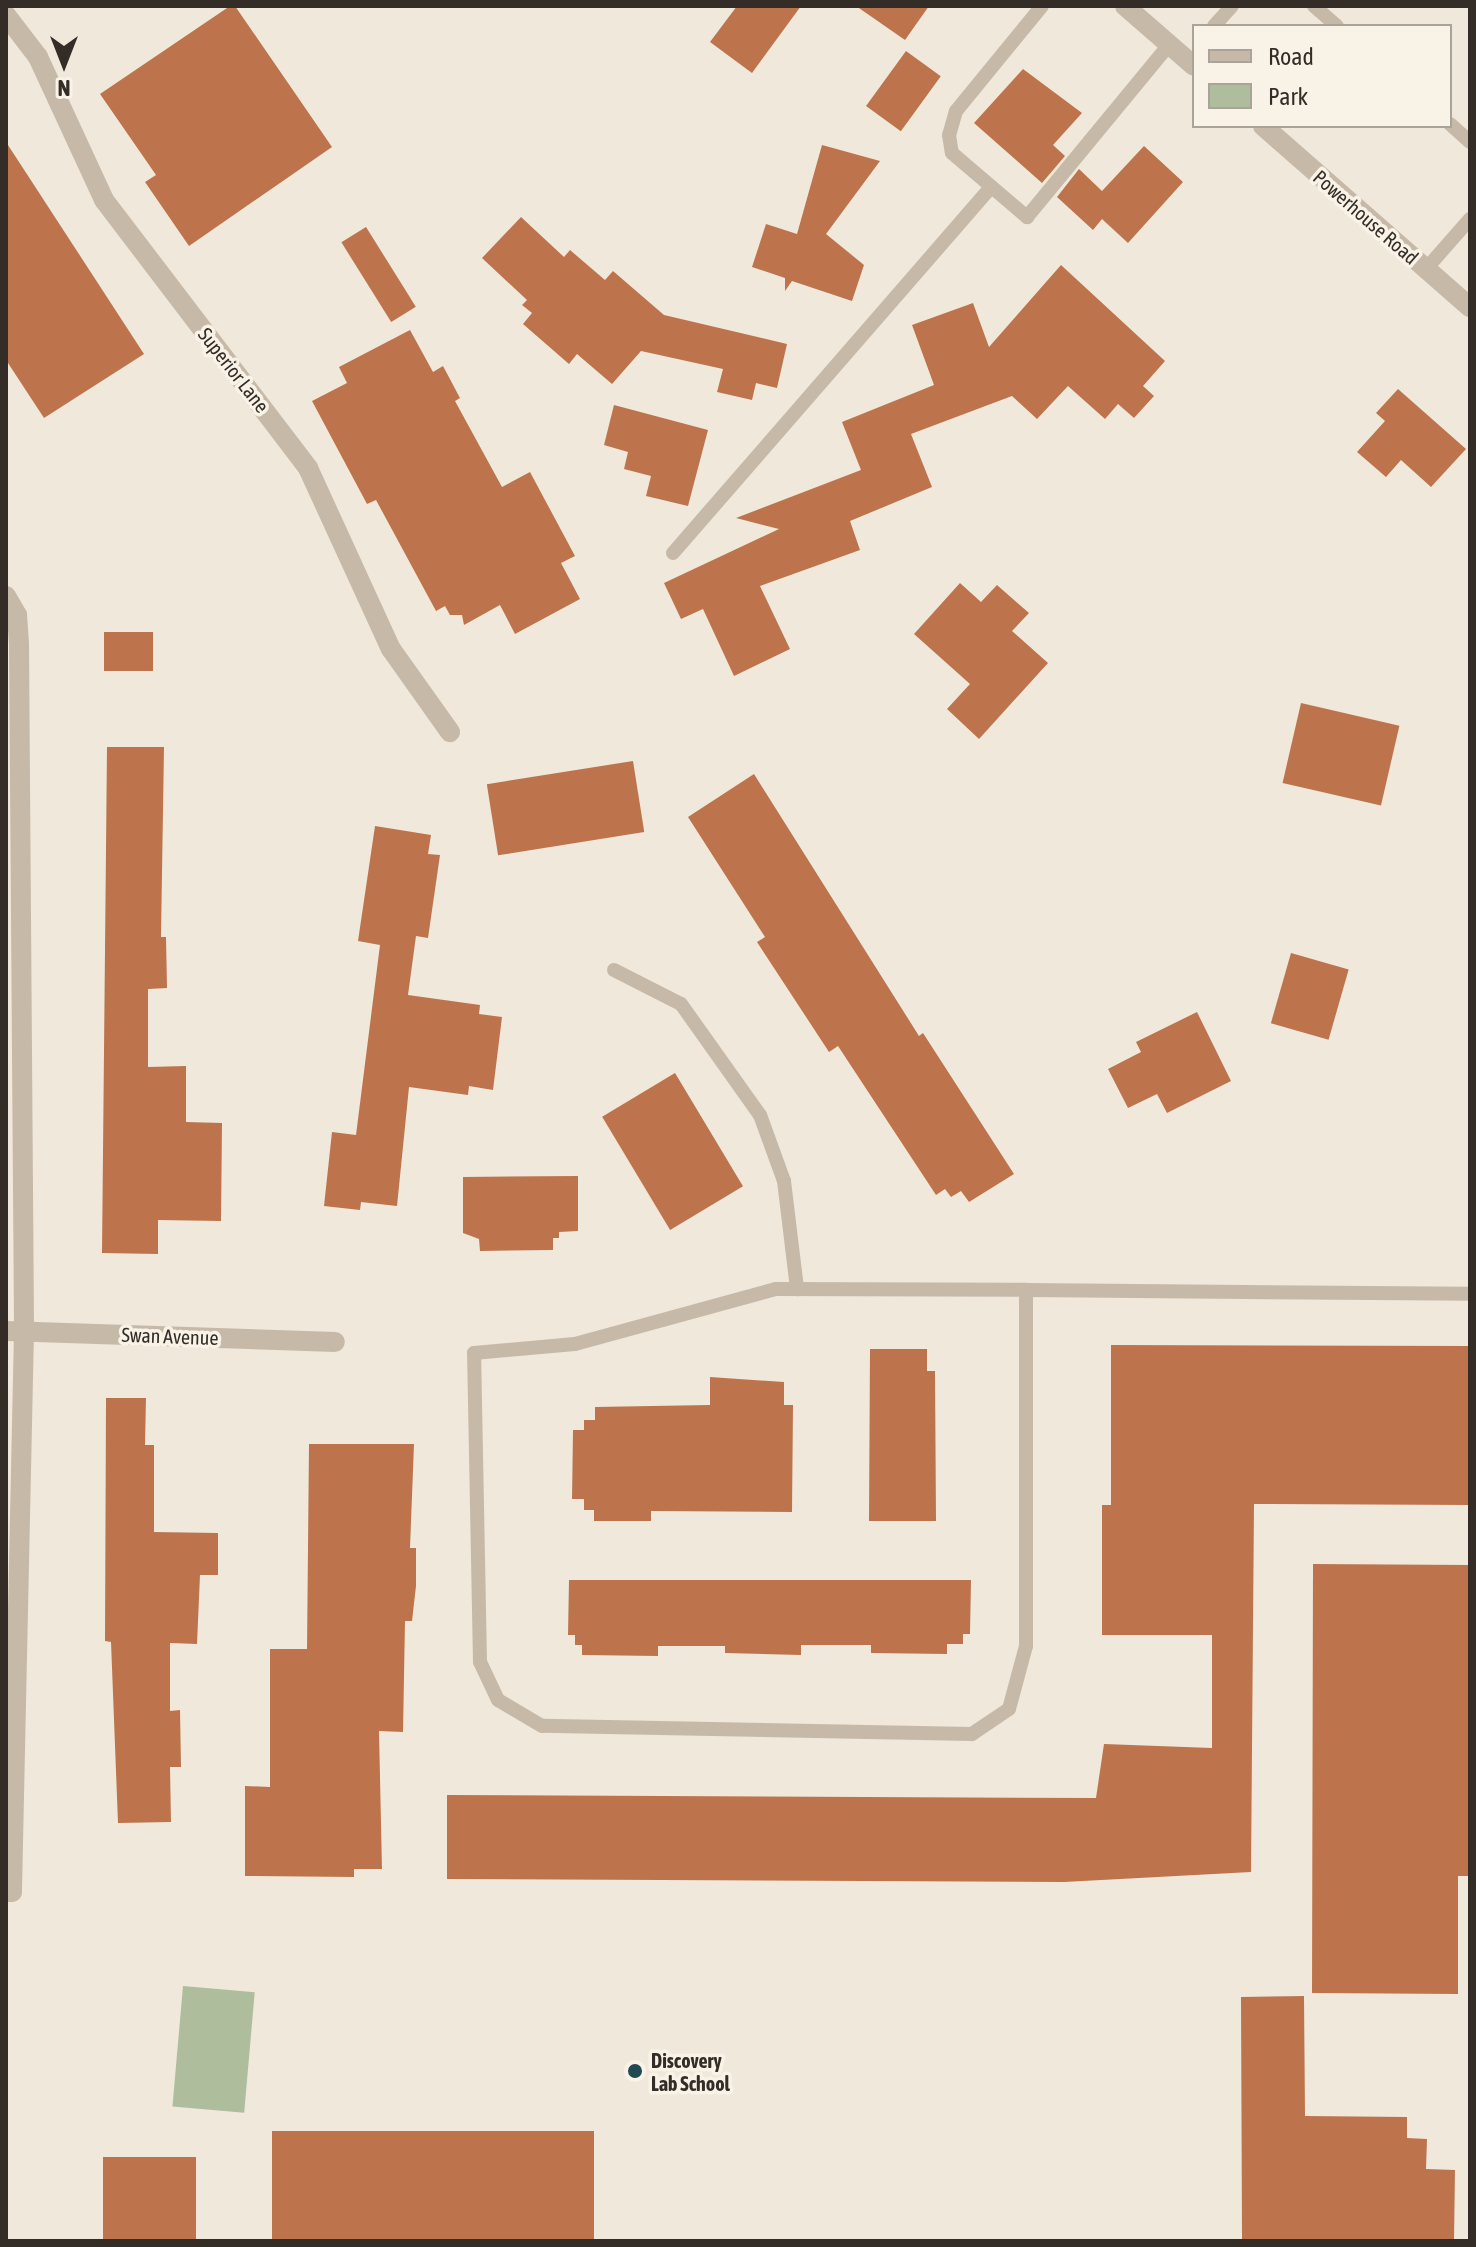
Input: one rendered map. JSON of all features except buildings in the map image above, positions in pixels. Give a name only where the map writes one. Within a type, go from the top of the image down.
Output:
[{"type":"street","points":[[1125,6],[1185,54]]},
{"type":"street","name":"Superior Lane","points":[[6,15],[38,57],[104,200],[308,468],[391,649],[450,732]]},
{"type":"street","name":"Powerhouse Road","points":[[1265,128],[1470,307]]},
{"type":"street","points":[[6,596],[17,615],[19,644],[9,1892]]},
{"type":"street","name":"Swan Avenue","points":[[15,1331],[335,1342]]},
{"type":"lane","points":[[1042,6],[956,111],[949,135],[952,153],[1027,217],[1185,54]]},
{"type":"lane","points":[[1216,24],[1232,6]]},
{"type":"lane","points":[[1314,6],[1335,24]]},
{"type":"lane","points":[[1452,126],[1470,142]]},
{"type":"lane","points":[[673,553],[991,187]]},
{"type":"lane","points":[[1426,269],[1470,219]]},
{"type":"lane","points":[[614,970],[681,1004],[760,1115],[784,1181],[797,1289]]},
{"type":"lane","points":[[1026,1290],[1026,1646],[1009,1709],[972,1734],[956,1734],[542,1726],[498,1700],[480,1662],[474,1353],[575,1344],[776,1289],[1026,1290],[1470,1294]]},
{"type":"green space","points":[[183,1986],[255,1992],[244,2113],[172,2107]]},
{"type":"place","name":"Discovery Lab School","points":[[635,2071]]}]
